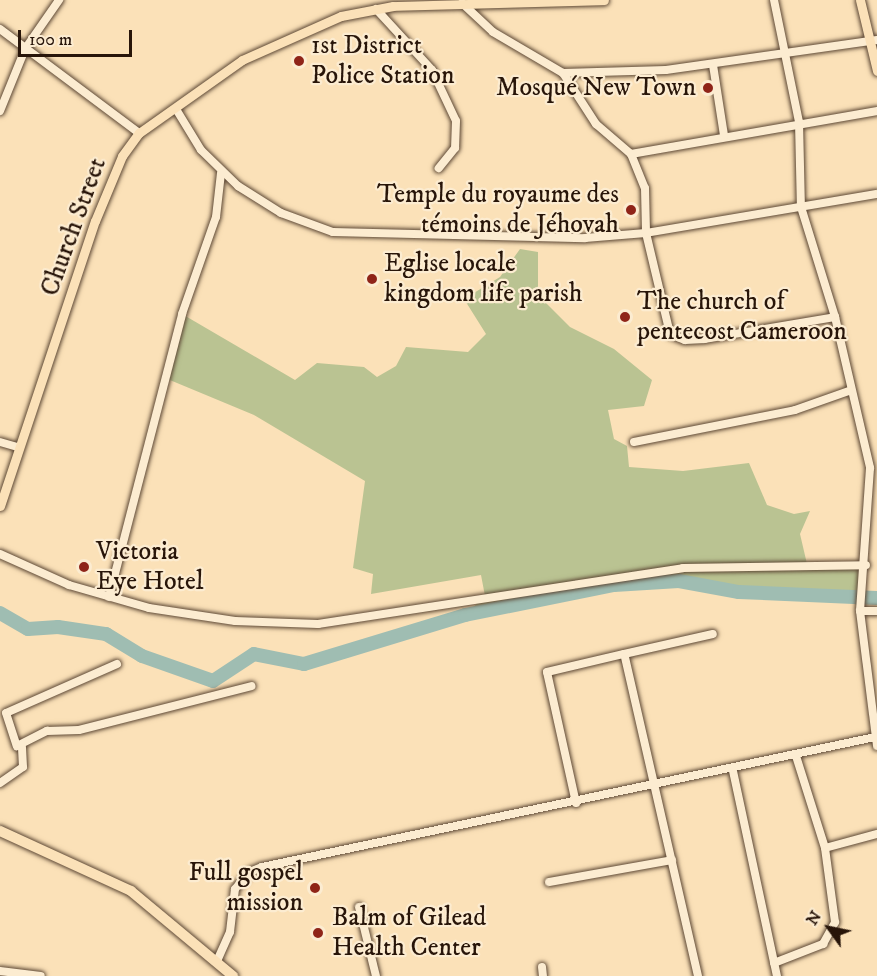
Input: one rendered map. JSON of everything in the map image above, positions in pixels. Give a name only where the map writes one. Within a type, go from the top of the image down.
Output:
[{"type":"highway","points":[[0,831],[131,891],[233,976]]},
{"type":"main road","name":"Church Street","points":[[0,506],[105,192],[139,133],[176,109],[242,60],[299,30],[376,9],[462,2],[604,0]]},
{"type":"main road","points":[[860,0],[873,40],[877,71]]},
{"type":"street","points":[[0,111],[25,49],[59,0]]},
{"type":"street","points":[[774,0],[787,54],[799,122],[801,207],[835,317],[849,391],[870,468],[866,566],[860,609],[877,746]]},
{"type":"street","points":[[462,2],[493,32],[563,73],[596,124],[631,154],[645,188],[646,233],[665,322],[677,338],[705,339],[835,317]]},
{"type":"street","points":[[376,9],[432,70],[456,121],[455,148],[439,168]]},
{"type":"street","points":[[0,29],[139,133]]},
{"type":"street","points":[[563,73],[713,65],[873,40]]},
{"type":"street","points":[[713,65],[724,135]]},
{"type":"street","points":[[176,109],[221,173],[281,213],[333,232],[585,238],[646,233],[877,194]]},
{"type":"street","points":[[631,154],[724,135],[877,111]]},
{"type":"street","points":[[110,597],[182,314],[216,218],[221,173]]},
{"type":"street","points":[[634,442],[781,413],[849,391]]},
{"type":"street","points":[[0,442],[18,447]]},
{"type":"street","points":[[0,554],[110,597],[183,615],[318,624],[683,568],[866,566]]},
{"type":"street","points":[[860,609],[877,611]]},
{"type":"street","points":[[576,803],[547,672],[713,634]]},
{"type":"street","points":[[624,654],[698,976]]},
{"type":"street","points":[[0,783],[23,767],[22,747],[6,714],[117,664]]},
{"type":"street","points":[[22,747],[47,730],[79,730],[252,686]]},
{"type":"street","points":[[217,961],[230,932],[236,889],[250,872],[733,771],[875,737]]},
{"type":"street","points":[[774,963],[822,944],[835,922],[825,848],[796,756]]},
{"type":"street","points":[[733,771],[777,976]]},
{"type":"street","points":[[825,848],[877,834]]},
{"type":"street","points":[[549,882],[672,860]]},
{"type":"street","points":[[359,907],[376,976]]},
{"type":"street","points":[[542,967],[543,976]]},
{"type":"street","points":[[0,971],[41,976]]},
{"type":"green space","points":[[520,249],[538,252],[538,295],[570,327],[614,349],[652,380],[644,406],[608,410],[614,439],[627,446],[629,467],[683,471],[749,463],[767,505],[794,514],[810,511],[800,534],[807,564],[866,565],[860,606],[824,592],[739,592],[679,581],[614,585],[465,615],[485,596],[481,575],[371,594],[373,574],[353,568],[365,481],[254,415],[165,378],[182,314],[295,380],[317,363],[364,367],[377,377],[396,366],[406,347],[468,352],[486,334],[464,299],[500,277]]},
{"type":"waterway","points":[[0,613],[28,629],[58,627],[106,634],[142,656],[213,681],[254,654],[304,664],[465,615],[614,585],[679,581],[739,592],[877,598]]},
{"type":"place","name":"1st District Police Station","points":[[299,61]]},
{"type":"place","name":"Mosqué New Town","points":[[708,88]]},
{"type":"place","name":"Temple du royaume des témoins de Jéhovah","points":[[631,210]]},
{"type":"place","name":"Eglise locale kingdom life parish","points":[[372,279]]},
{"type":"place","name":"The church of pentecost Cameroon","points":[[625,317]]},
{"type":"place","name":"Victoria Eye Hotel","points":[[84,567]]},
{"type":"place","name":"Full gospel mission","points":[[315,888]]},
{"type":"place","name":"Balm of Gilead Health Center","points":[[318,933]]}]
